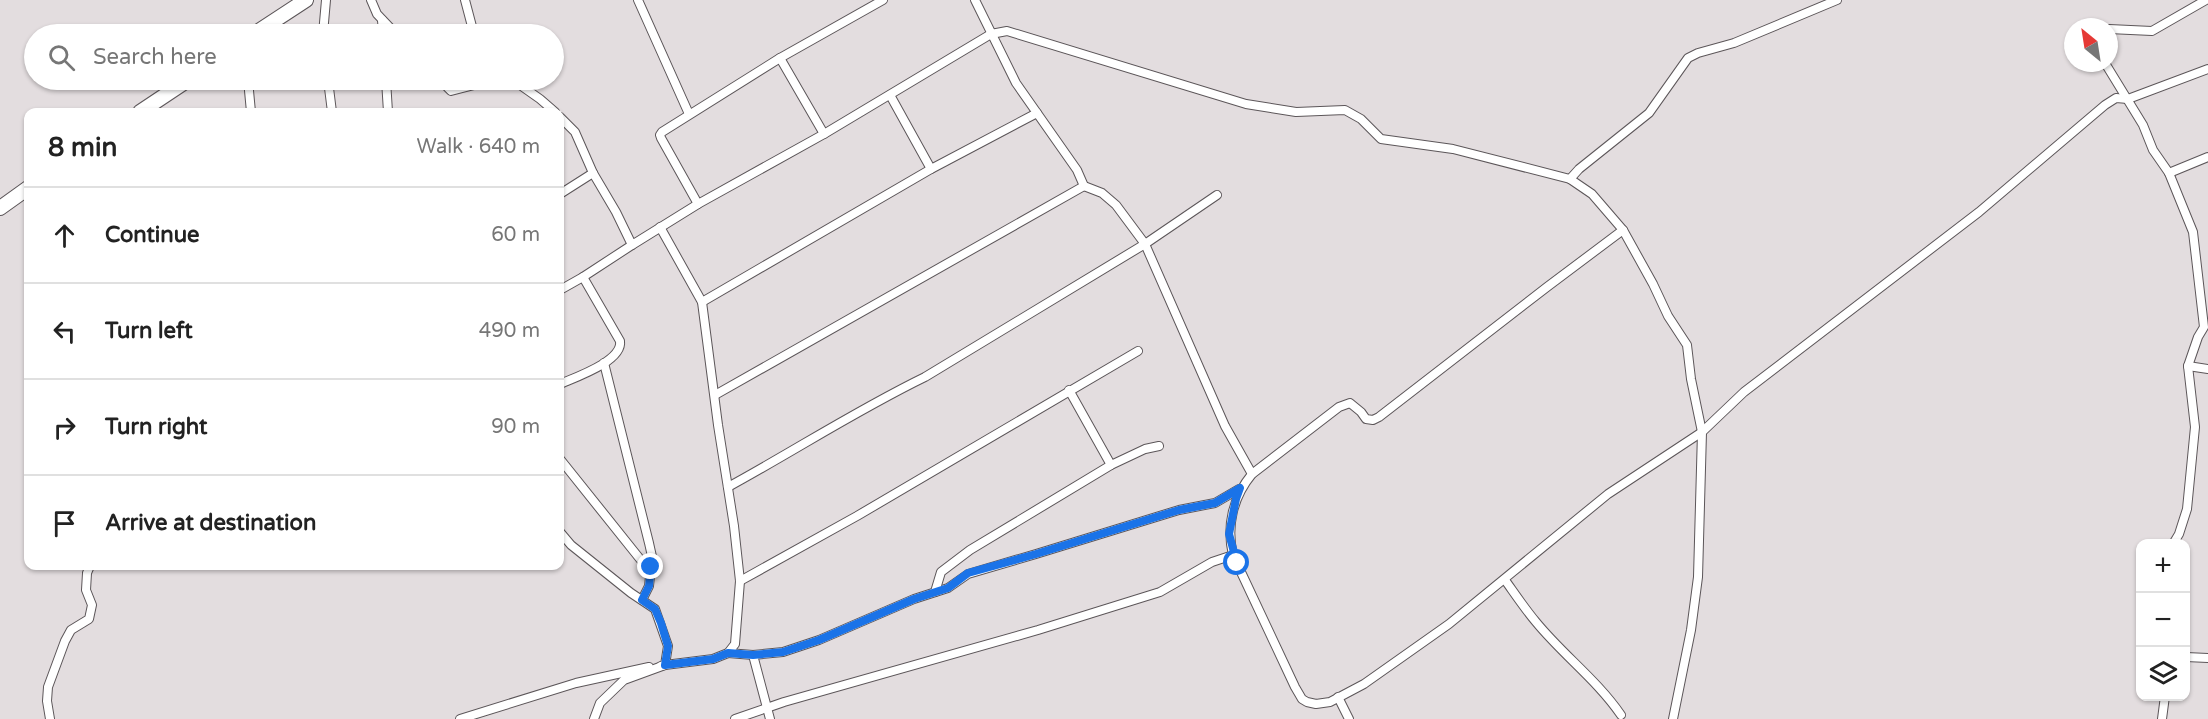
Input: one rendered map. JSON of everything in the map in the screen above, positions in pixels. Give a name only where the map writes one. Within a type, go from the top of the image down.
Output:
[{"type":"highway","points":[[269,24],[306,0]]},
{"type":"highway","points":[[146,108],[173,90]]},
{"type":"highway","points":[[0,208],[24,191]]},
{"type":"street","points":[[324,24],[326,0]]},
{"type":"street","points":[[371,0],[377,14],[386,24]]},
{"type":"street","points":[[465,0],[471,24]]},
{"type":"street","points":[[638,0],[689,114]]},
{"type":"street","points":[[698,204],[660,135],[689,114],[780,58],[883,0]]},
{"type":"street","points":[[975,0],[1016,83],[1077,170],[1084,186],[1102,193],[1116,205],[1145,244],[1225,426],[1252,474]]},
{"type":"street","points":[[1570,179],[1579,169],[1649,113],[1688,58],[1734,43],[1837,0]]},
{"type":"street","points":[[2118,29],[2152,31],[2206,0]]},
{"type":"street","points":[[382,20],[382,24]]},
{"type":"street","points":[[564,288],[698,204],[824,134],[991,34],[1007,31],[1246,104],[1296,112],[1345,110],[1361,119],[1381,139],[1454,149],[1570,179],[1592,194],[1623,230],[1668,316],[1687,345],[1691,379],[1702,432],[1698,577],[1691,630],[1673,719]]},
{"type":"street","points":[[780,58],[824,134]]},
{"type":"street","points":[[1240,488],[1229,534],[1233,555],[1302,699],[1316,704],[1330,702],[1364,684],[1449,624],[1608,494],[1702,432],[1744,392],[1979,212],[2105,105],[2116,98],[2128,99],[2208,69]]},
{"type":"street","points":[[2111,72],[2143,125],[2153,150],[2169,173],[2193,232],[2204,327],[2188,366],[2194,427],[2187,509],[2176,539]]},
{"type":"street","points":[[249,90],[251,108]]},
{"type":"street","points":[[329,90],[332,108]]},
{"type":"street","points":[[387,90],[388,108]]},
{"type":"street","points":[[527,90],[550,108]]},
{"type":"street","points":[[890,95],[931,169]]},
{"type":"street","points":[[702,303],[931,169],[1037,113]]},
{"type":"street","points":[[564,121],[575,132],[593,173],[632,245]]},
{"type":"street","points":[[2169,173],[2208,157]]},
{"type":"street","points":[[564,191],[593,173]]},
{"type":"street","points":[[715,395],[1084,186]]},
{"type":"street","points":[[728,488],[879,400],[925,377],[1145,244],[1217,195]]},
{"type":"street","points":[[660,227],[702,303],[740,580],[735,644],[728,653]]},
{"type":"street","points":[[460,719],[576,683],[639,669],[713,659],[728,653],[753,655],[783,652],[819,640],[914,599],[948,588],[968,573],[1179,510],[1215,503],[1240,488],[1252,474],[1339,407],[1350,403],[1366,419],[1373,420],[1379,417],[1623,230]]},
{"type":"street","points":[[564,382],[604,363],[621,347],[620,341],[583,277]]},
{"type":"street","points":[[740,580],[914,483],[1138,351]]},
{"type":"street","points":[[604,363],[653,561],[649,586],[642,600]]},
{"type":"street","points":[[2188,366],[2208,369]]},
{"type":"street","points":[[1069,390],[1111,465]]},
{"type":"street","points":[[935,592],[941,572],[970,550],[1111,465],[1145,449],[1159,446]]},
{"type":"street","points":[[564,464],[644,564],[651,567]]},
{"type":"street","points":[[564,536],[592,562],[655,609],[668,646],[665,665]]},
{"type":"street","points":[[735,719],[1121,605],[1160,592],[1212,562],[1233,555]]},
{"type":"street","points":[[51,719],[47,701],[48,687],[65,641],[71,630],[89,619],[92,605],[86,590],[88,570]]},
{"type":"street","points":[[1505,580],[1536,623],[1607,695],[1621,715]]},
{"type":"street","points":[[753,655],[770,719]]},
{"type":"street","points":[[2190,657],[2208,658]]},
{"type":"street","points":[[594,719],[600,704],[624,680],[665,665]]},
{"type":"street","points":[[1338,697],[1349,719]]},
{"type":"street","points":[[2162,719],[2164,701]]},
{"type":"route","points":[[651,567],[649,586],[642,600],[655,609],[661,623],[668,646],[665,665],[713,659],[728,653],[753,655],[783,652],[819,640],[914,599],[948,588],[968,573],[1179,510],[1215,503],[1240,488],[1229,534],[1237,563]]}]
